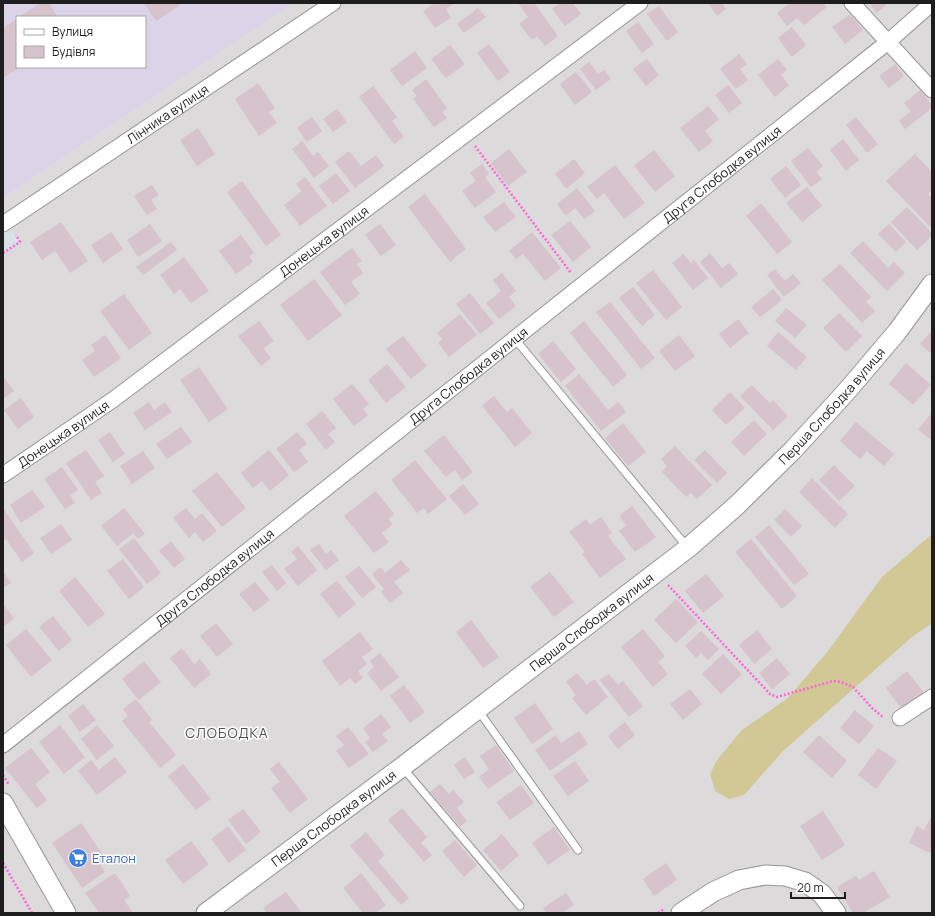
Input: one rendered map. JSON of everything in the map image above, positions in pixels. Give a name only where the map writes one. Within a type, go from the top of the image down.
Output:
[{"type":"street","name":"Донецька вулиця","points":[[3,475],[114,399],[640,3]]},
{"type":"street","points":[[852,3],[932,90]]},
{"type":"street","name":"Друга Слободка вулиця","points":[[3,745],[888,42],[932,3]]},
{"type":"street","name":"Лінника вулиця","points":[[3,224],[326,5]]},
{"type":"street","name":"Перша Слободка вулиця","points":[[206,913],[478,710],[688,548],[736,506],[793,450],[846,392],[897,332],[932,284]]},
{"type":"street","points":[[900,718],[932,697]]},
{"type":"street","points":[[3,803],[66,913]]},
{"type":"street","points":[[681,913],[713,892],[739,880],[765,875],[785,876],[805,882],[822,894],[836,913]]},
{"type":"lane","points":[[515,339],[688,548]]},
{"type":"lane","points":[[478,710],[578,850]]},
{"type":"lane","points":[[402,767],[520,906]]},
{"type":"path","points":[[466,134],[581,286]]},
{"type":"path","points":[[3,253],[20,242]]},
{"type":"path","points":[[657,572],[770,694],[777,697],[832,681],[841,682],[853,687],[873,709],[885,719],[900,718]]},
{"type":"path","points":[[3,863],[32,913]]},
{"type":"shaded area","points":[[3,3],[294,3],[3,198]]},
{"type":"shaded area","points":[[294,3],[932,3],[932,913],[3,913],[3,198]]},
{"type":"shaded area","points":[[3,218],[20,242],[3,253]]},
{"type":"shaded area","points":[[932,534],[932,623],[912,637],[783,751],[744,795],[729,799],[715,791],[710,774],[717,760],[742,730],[788,698],[828,651],[882,577]]},
{"type":"building","points":[[40,3],[49,3],[57,16],[20,16]]},
{"type":"building","points":[[144,3],[183,3],[156,21]]},
{"type":"building","points":[[435,3],[455,3],[446,9],[451,18],[435,28],[423,11]]},
{"type":"building","points":[[518,3],[534,3],[558,36],[545,46],[537,36],[532,40],[519,24],[528,17]]},
{"type":"building","points":[[560,3],[573,3],[581,14],[565,26],[552,9]]},
{"type":"building","points":[[708,3],[722,3],[726,9],[717,16]]},
{"type":"building","points":[[790,3],[823,3],[827,7],[804,25],[797,18],[787,26],[777,13]]},
{"type":"building","points":[[869,3],[888,3],[877,13]]},
{"type":"building","points":[[659,6],[678,32],[667,41],[647,14]]},
{"type":"building","points":[[478,8],[486,17],[464,33],[457,24]]},
{"type":"building","points":[[850,14],[863,30],[845,44],[832,27]]},
{"type":"building","points":[[16,20],[16,68],[18,68],[3,78],[3,28]]},
{"type":"building","points":[[638,22],[654,44],[642,53],[626,31]]},
{"type":"building","points":[[792,27],[806,45],[792,57],[778,38]]},
{"type":"building","points":[[489,44],[510,72],[498,81],[477,53]]},
{"type":"building","points":[[450,45],[465,64],[446,78],[431,59]]},
{"type":"building","points":[[415,51],[427,68],[402,86],[390,70]]},
{"type":"building","points":[[739,54],[747,64],[740,69],[748,80],[736,89],[720,69]]},
{"type":"building","points":[[647,59],[659,75],[646,86],[633,69]]},
{"type":"building","points":[[778,59],[787,70],[781,75],[789,85],[775,97],[758,75]]},
{"type":"building","points":[[589,62],[598,74],[604,70],[611,79],[596,90],[580,69]]},
{"type":"building","points":[[895,64],[904,76],[889,88],[879,76]]},
{"type":"building","points":[[576,72],[592,92],[575,105],[560,84]]},
{"type":"building","points":[[426,79],[447,108],[442,112],[447,118],[434,127],[413,99],[417,96],[412,90]]},
{"type":"building","points":[[258,83],[275,108],[269,112],[277,123],[259,136],[235,99]]},
{"type":"building","points":[[728,85],[742,103],[729,113],[715,95]]},
{"type":"building","points":[[373,86],[397,117],[392,121],[404,137],[394,144],[359,97]]},
{"type":"building","points":[[920,90],[932,105],[932,108],[905,129],[899,121],[911,111],[904,103]]},
{"type":"building","points":[[708,106],[719,119],[705,131],[713,141],[699,152],[680,128]]},
{"type":"building","points":[[337,109],[347,122],[333,132],[323,119]]},
{"type":"building","points":[[312,117],[322,131],[307,142],[297,128]]},
{"type":"building","points":[[856,117],[878,144],[867,153],[846,125]]},
{"type":"building","points":[[198,128],[215,154],[197,166],[180,140]]},
{"type":"building","points":[[843,139],[859,160],[846,171],[830,150]]},
{"type":"building","points":[[302,141],[313,156],[318,152],[329,166],[314,178],[292,149]]},
{"type":"building","points":[[808,148],[823,166],[816,172],[822,179],[811,187],[791,161]]},
{"type":"building","points":[[509,149],[527,172],[508,186],[491,163]]},
{"type":"building","points":[[654,150],[675,176],[655,192],[634,166]]},
{"type":"building","points":[[349,151],[361,166],[376,155],[384,166],[355,188],[335,162]]},
{"type":"building","points":[[915,154],[932,172],[932,190],[928,194],[932,198],[932,229],[886,181]]},
{"type":"building","points":[[574,159],[585,173],[566,189],[555,174]]},
{"type":"building","points":[[482,164],[489,174],[485,177],[496,192],[475,208],[462,191],[476,181],[470,173]]},
{"type":"building","points":[[615,165],[645,203],[624,219],[604,193],[597,199],[587,187]]},
{"type":"building","points":[[786,166],[801,185],[785,198],[770,179]]},
{"type":"building","points":[[336,173],[350,191],[333,204],[319,186]]},
{"type":"building","points":[[305,177],[327,206],[300,226],[284,205],[302,191],[296,184]]},
{"type":"building","points":[[242,181],[281,235],[266,246],[227,192]]},
{"type":"building","points":[[152,185],[159,195],[151,200],[157,209],[147,215],[134,196]]},
{"type":"building","points":[[807,187],[822,206],[802,222],[786,203]]},
{"type":"building","points":[[577,188],[595,211],[584,219],[575,208],[566,216],[557,204]]},
{"type":"building","points":[[425,194],[466,249],[450,262],[408,207]]},
{"type":"building","points":[[504,202],[516,217],[495,232],[483,217]]},
{"type":"building","points":[[761,203],[792,242],[777,254],[746,216]]},
{"type":"building","points":[[907,207],[932,233],[932,236],[917,250],[891,222]]},
{"type":"building","points":[[570,221],[591,247],[573,262],[551,235]]},
{"type":"building","points":[[61,222],[88,261],[70,273],[55,251],[42,260],[30,242]]},
{"type":"building","points":[[150,224],[162,241],[138,257],[127,240]]},
{"type":"building","points":[[380,224],[396,245],[381,256],[365,235]]},
{"type":"building","points":[[889,224],[906,242],[896,252],[878,234]]},
{"type":"building","points":[[111,232],[123,249],[103,263],[91,245]]},
{"type":"building","points":[[532,232],[561,268],[545,281],[523,254],[516,259],[509,251]]},
{"type":"building","points":[[241,235],[254,253],[249,256],[253,262],[236,274],[219,251]]},
{"type":"building","points":[[863,241],[888,268],[894,262],[905,273],[887,291],[850,253]]},
{"type":"building","points":[[171,242],[177,250],[143,275],[136,267]]},
{"type":"building","points":[[352,248],[362,261],[357,264],[363,273],[351,282],[360,294],[345,305],[320,272]]},
{"type":"building","points":[[710,253],[722,268],[729,263],[738,274],[721,288],[700,262]]},
{"type":"building","points":[[683,254],[691,263],[694,260],[708,278],[693,290],[672,263]]},
{"type":"building","points":[[184,257],[209,291],[191,303],[180,289],[174,294],[160,275]]},
{"type":"building","points":[[840,264],[871,297],[866,302],[875,311],[862,323],[822,280]]},
{"type":"building","points":[[775,269],[785,281],[793,274],[801,283],[784,297],[767,275]]},
{"type":"building","points":[[653,270],[682,307],[666,320],[636,283]]},
{"type":"building","points":[[502,273],[516,291],[509,297],[516,306],[499,319],[486,303],[501,291],[493,280]]},
{"type":"building","points":[[314,279],[342,315],[308,341],[280,305]]},
{"type":"building","points":[[633,287],[655,315],[642,326],[619,298]]},
{"type":"building","points":[[773,289],[782,300],[760,317],[751,307]]},
{"type":"building","points":[[470,293],[494,323],[480,334],[456,304]]},
{"type":"building","points":[[124,294],[152,333],[129,350],[100,311]]},
{"type":"building","points":[[610,302],[655,358],[641,369],[596,312]]},
{"type":"building","points":[[786,308],[807,325],[795,338],[775,321]]},
{"type":"building","points":[[839,313],[862,336],[846,352],[823,328]]},
{"type":"building","points":[[460,314],[477,335],[449,357],[438,343],[442,339],[437,333]]},
{"type":"building","points":[[738,319],[749,333],[730,348],[719,334]]},
{"type":"building","points":[[259,321],[274,341],[263,348],[271,358],[261,366],[238,336]]},
{"type":"building","points":[[584,321],[627,375],[613,387],[570,333]]},
{"type":"building","points":[[932,330],[932,354],[920,344]]},
{"type":"building","points":[[778,332],[807,357],[796,370],[767,346]]},
{"type":"building","points":[[105,335],[121,358],[94,377],[82,360],[95,351],[91,345]]},
{"type":"building","points":[[679,335],[695,356],[675,371],[659,351]]},
{"type":"building","points":[[403,336],[427,366],[411,379],[386,349]]},
{"type":"building","points":[[553,341],[576,369],[561,382],[538,354]]},
{"type":"building","points":[[906,363],[931,385],[913,405],[889,384]]},
{"type":"building","points":[[387,364],[406,387],[386,403],[368,380]]},
{"type":"building","points":[[199,367],[228,409],[209,422],[180,380]]},
{"type":"building","points":[[579,374],[608,410],[618,402],[626,412],[601,431],[565,386]]},
{"type":"building","points":[[3,376],[14,391],[3,399]]},
{"type":"building","points":[[352,384],[369,404],[363,409],[368,415],[354,426],[333,399]]},
{"type":"building","points":[[752,385],[770,403],[773,400],[788,416],[773,430],[740,396]]},
{"type":"building","points":[[730,392],[745,408],[726,425],[712,410]]},
{"type":"building","points":[[494,396],[507,412],[512,408],[532,433],[515,447],[482,406]]},
{"type":"building","points":[[21,398],[34,417],[18,429],[4,410]]},
{"type":"building","points":[[149,402],[154,410],[165,402],[172,412],[145,430],[133,413]]},
{"type":"building","points":[[322,411],[336,428],[328,434],[335,442],[326,450],[306,424]]},
{"type":"building","points":[[932,413],[932,441],[918,429]]},
{"type":"building","points":[[754,420],[767,434],[744,456],[731,442]]},
{"type":"building","points":[[856,422],[894,454],[884,466],[867,451],[860,459],[840,441]]},
{"type":"building","points":[[623,423],[646,452],[628,466],[605,438]]},
{"type":"building","points":[[181,427],[192,442],[167,459],[156,444]]},
{"type":"building","points":[[110,432],[125,454],[113,462],[98,440]]},
{"type":"building","points":[[297,432],[307,444],[299,450],[308,462],[294,472],[276,449]]},
{"type":"building","points":[[444,435],[473,472],[462,480],[455,470],[446,477],[424,451]]},
{"type":"building","points":[[675,446],[712,485],[697,499],[691,493],[686,497],[662,472],[667,466],[661,459]]},
{"type":"building","points":[[86,450],[104,476],[95,482],[102,493],[91,500],[66,463]]},
{"type":"building","points":[[269,450],[289,475],[270,491],[262,481],[253,488],[241,473]]},
{"type":"building","points":[[705,450],[727,473],[717,483],[694,460]]},
{"type":"building","points":[[143,451],[155,468],[132,484],[120,466]]},
{"type":"building","points":[[415,460],[447,499],[428,514],[424,508],[417,513],[391,480]]},
{"type":"building","points":[[834,465],[855,486],[839,501],[819,480]]},
{"type":"building","points":[[62,467],[78,490],[70,495],[75,503],[65,509],[44,479]]},
{"type":"building","points":[[217,472],[246,508],[222,527],[192,491]]},
{"type":"building","points":[[812,478],[848,514],[835,528],[799,492]]},
{"type":"building","points":[[463,484],[479,504],[465,515],[449,496]]},
{"type":"building","points":[[32,490],[45,507],[21,523],[10,505]]},
{"type":"building","points":[[376,491],[394,514],[388,519],[393,524],[382,533],[389,542],[374,553],[344,516]]},
{"type":"building","points":[[632,506],[656,537],[635,552],[619,531],[626,525],[619,516]]},
{"type":"building","points":[[3,508],[34,553],[22,562],[6,539],[3,541]]},
{"type":"building","points":[[124,508],[145,534],[138,539],[133,533],[117,546],[101,526]]},
{"type":"building","points":[[186,508],[195,519],[202,513],[217,531],[203,542],[195,532],[189,538],[173,518]]},
{"type":"building","points":[[785,509],[802,526],[791,537],[774,520]]},
{"type":"building","points":[[601,517],[612,533],[608,536],[626,559],[600,578],[582,554],[585,552],[569,532],[586,519],[590,525]]},
{"type":"building","points":[[61,524],[72,540],[51,554],[40,538]]},
{"type":"building","points":[[769,525],[809,574],[794,585],[755,537]]},
{"type":"building","points":[[134,538],[161,573],[147,584],[119,549]]},
{"type":"building","points":[[751,539],[797,596],[782,609],[735,552]]},
{"type":"building","points":[[171,541],[185,559],[174,568],[159,551]]},
{"type":"building","points":[[319,544],[326,554],[331,550],[339,560],[326,570],[310,550]]},
{"type":"building","points":[[298,546],[317,570],[298,586],[284,569],[297,559],[291,552]]},
{"type":"building","points":[[123,559],[144,587],[129,599],[107,571]]},
{"type":"building","points":[[401,560],[410,570],[394,582],[403,593],[390,603],[381,592],[384,589],[372,574],[381,567],[385,573]]},
{"type":"building","points":[[272,565],[286,583],[277,591],[262,572]]},
{"type":"building","points":[[359,566],[376,587],[362,598],[345,577]]},
{"type":"building","points":[[3,571],[11,583],[3,588]]},
{"type":"building","points":[[550,572],[574,602],[554,617],[530,587]]},
{"type":"building","points":[[706,574],[724,596],[703,613],[685,591]]},
{"type":"building","points":[[75,577],[105,614],[88,627],[59,591]]},
{"type":"building","points":[[337,581],[356,604],[339,618],[320,594]]},
{"type":"building","points":[[255,582],[270,600],[254,612],[239,594]]},
{"type":"building","points":[[676,599],[698,622],[676,643],[654,620]]},
{"type":"building","points":[[3,604],[14,618],[3,627]]},
{"type":"building","points":[[53,616],[72,640],[59,651],[39,627]]},
{"type":"building","points":[[471,620],[499,657],[483,668],[456,632]]},
{"type":"building","points":[[216,623],[233,644],[217,657],[200,636]]},
{"type":"building","points":[[26,629],[52,660],[31,677],[6,645]]},
{"type":"building","points":[[643,629],[665,656],[658,662],[668,674],[653,687],[621,647]]},
{"type":"building","points":[[757,630],[772,649],[754,664],[739,645]]},
{"type":"building","points":[[701,631],[719,649],[708,660],[701,653],[696,658],[685,646]]},
{"type":"building","points":[[360,632],[373,649],[362,657],[367,664],[358,671],[363,678],[355,684],[350,678],[340,686],[322,661]]},
{"type":"building","points":[[182,648],[194,664],[200,659],[211,674],[194,688],[170,658]]},
{"type":"building","points":[[380,653],[399,677],[381,691],[367,673],[374,667],[370,661]]},
{"type":"building","points":[[723,654],[742,674],[721,694],[702,674]]},
{"type":"building","points":[[777,658],[790,674],[772,689],[759,673]]},
{"type":"building","points":[[144,661],[161,682],[139,700],[122,679]]},
{"type":"building","points":[[907,671],[925,694],[904,712],[886,688]]},
{"type":"building","points":[[577,673],[587,685],[594,679],[608,697],[586,715],[572,698],[576,695],[566,682]]},
{"type":"building","points":[[609,674],[618,685],[623,681],[643,706],[629,717],[600,680]]},
{"type":"building","points":[[404,685],[425,712],[410,723],[390,696]]},
{"type":"building","points":[[690,689],[702,704],[683,720],[670,704]]},
{"type":"building","points":[[136,699],[152,720],[149,722],[176,755],[160,768],[122,721],[128,716],[123,709]]},
{"type":"building","points":[[535,703],[553,729],[532,744],[514,718]]},
{"type":"building","points":[[83,704],[96,720],[80,732],[68,716]]},
{"type":"building","points":[[855,710],[874,726],[859,744],[840,728]]},
{"type":"building","points":[[381,714],[391,727],[382,734],[388,741],[373,752],[365,742],[370,738],[363,728]]},
{"type":"building","points":[[625,722],[635,735],[618,749],[608,736]]},
{"type":"building","points":[[60,725],[85,757],[64,774],[39,742]]},
{"type":"building","points":[[97,725],[114,746],[97,760],[81,739]]},
{"type":"building","points":[[348,727],[369,754],[349,768],[336,751],[344,745],[336,736]]},
{"type":"building","points":[[579,731],[588,744],[550,771],[535,750],[556,735],[561,743]]},
{"type":"building","points":[[819,735],[847,761],[832,778],[803,752]]},
{"type":"building","points":[[496,745],[514,771],[488,789],[479,777],[489,769],[480,756]]},
{"type":"building","points":[[31,748],[50,772],[35,784],[47,800],[37,808],[5,768]]},
{"type":"building","points":[[878,748],[897,761],[876,789],[858,775]]},
{"type":"building","points":[[115,757],[127,772],[97,795],[78,771],[91,760],[99,770]]},
{"type":"building","points":[[465,757],[475,772],[464,779],[454,765]]},
{"type":"building","points":[[575,761],[589,781],[568,796],[553,776]]},
{"type":"building","points":[[279,762],[308,799],[290,813],[271,788],[280,782],[270,769]]},
{"type":"building","points":[[183,764],[211,799],[196,810],[168,776]]},
{"type":"building","points":[[440,784],[449,794],[453,790],[464,802],[457,808],[467,821],[460,827],[430,792]]},
{"type":"building","points":[[521,785],[534,803],[510,820],[496,802]]},
{"type":"building","points":[[402,808],[427,837],[421,843],[432,855],[424,862],[388,820]]},
{"type":"building","points":[[243,809],[261,832],[246,844],[228,820]]},
{"type":"building","points":[[823,811],[845,845],[822,860],[800,826]]},
{"type":"building","points":[[932,815],[932,849],[930,853],[909,843],[917,826],[924,830]]},
{"type":"building","points":[[81,823],[108,862],[101,866],[105,872],[82,888],[52,843]]},
{"type":"building","points":[[228,826],[246,850],[229,863],[211,839]]},
{"type":"building","points":[[554,827],[570,850],[548,865],[532,843]]},
{"type":"building","points":[[366,832],[385,855],[378,861],[409,898],[401,905],[350,846]]},
{"type":"building","points":[[502,834],[519,855],[501,871],[483,850]]},
{"type":"building","points":[[455,840],[477,865],[464,877],[442,851]]},
{"type":"building","points":[[191,841],[209,864],[183,884],[165,860]]},
{"type":"building","points":[[666,863],[677,880],[654,896],[643,879]]},
{"type":"building","points":[[874,871],[890,897],[863,913],[853,913],[837,887],[856,876],[859,880]]},
{"type":"building","points":[[115,873],[130,896],[124,900],[133,913],[99,913],[85,893]]},
{"type":"building","points":[[361,873],[386,905],[376,913],[363,913],[343,888]]},
{"type":"building","points":[[286,892],[302,913],[267,913],[263,908]]},
{"type":"building","points":[[566,893],[574,905],[562,913],[546,913],[543,908]]},
{"type":"place","name":"Еталон","points":[[78,858]]},
{"type":"district","name":"СЛОБОДКА","points":[[227,732]]}]
